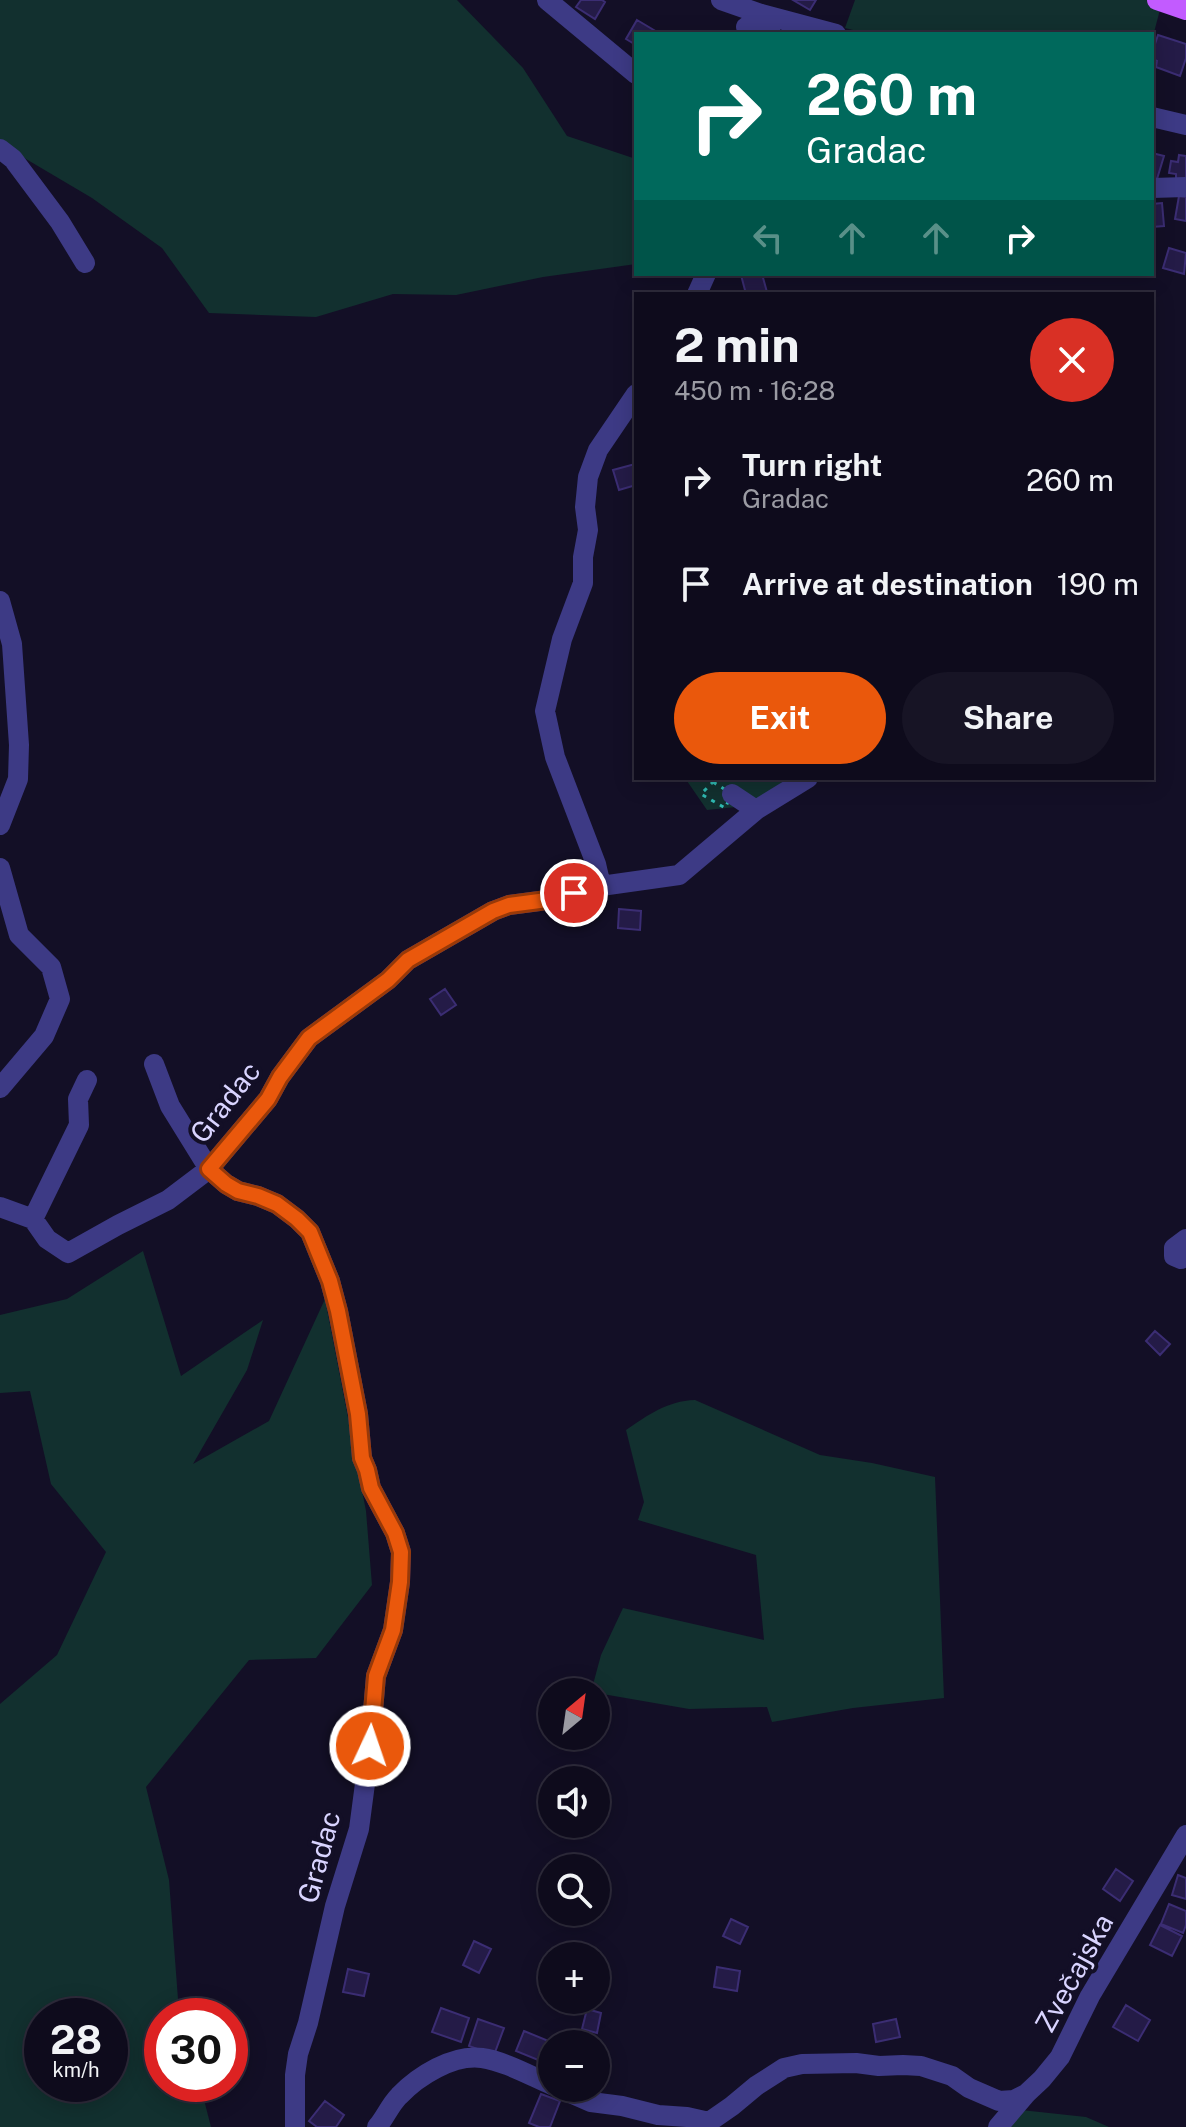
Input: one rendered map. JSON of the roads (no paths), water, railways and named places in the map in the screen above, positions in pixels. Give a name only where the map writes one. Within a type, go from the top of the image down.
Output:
[{"type":"main road","points":[[1157,0],[1186,10]]},
{"type":"street","points":[[547,0],[634,72]]},
{"type":"street","points":[[721,0],[828,32]]},
{"type":"street","points":[[746,27],[764,32]]},
{"type":"street","points":[[1154,117],[1186,125]]},
{"type":"street","points":[[0,149],[13,159],[60,222],[85,263]]},
{"type":"street","points":[[1154,188],[1186,187]]},
{"type":"street","points":[[601,886],[596,864],[555,757],[545,711],[562,639],[583,583],[583,557],[588,530],[585,507],[588,477],[598,450],[634,397]]},
{"type":"street","points":[[0,601],[12,644],[19,745],[18,779],[0,825]]},
{"type":"street","name":"Gradac","points":[[295,2127],[298,2054],[335,1906],[359,1829],[376,1676],[393,1630],[401,1552],[395,1533],[371,1488],[362,1458],[358,1414],[338,1311],[330,1281],[310,1232],[277,1204],[238,1191],[209,1169],[268,1099],[309,1038],[388,980],[408,960],[509,905],[547,900],[601,886],[679,875],[756,810],[805,780]]},
{"type":"street","points":[[732,794],[756,810]]},
{"type":"street","points":[[0,868],[19,935],[51,967],[60,999],[44,1036],[0,1088]]},
{"type":"street","points":[[0,1207],[33,1219],[47,1239],[68,1253],[168,1200],[209,1169],[170,1106],[154,1064]]},
{"type":"street","points":[[33,1219],[79,1125],[78,1099],[87,1080]]},
{"type":"street","points":[[1186,1239],[1174,1248],[1174,1256],[1181,1259],[1186,1256]]},
{"type":"street","name":"Zvečajska","points":[[998,2127],[1060,2057],[1090,1996],[1186,1835]]},
{"type":"street","points":[[377,2127],[397,2098],[425,2073],[449,2062],[480,2058],[538,2080]]},
{"type":"street","points":[[591,2102],[709,2122],[784,2068],[802,2064],[856,2063],[921,2066],[952,2076],[969,2088],[999,2101],[1014,2100],[1026,2094]]}]
